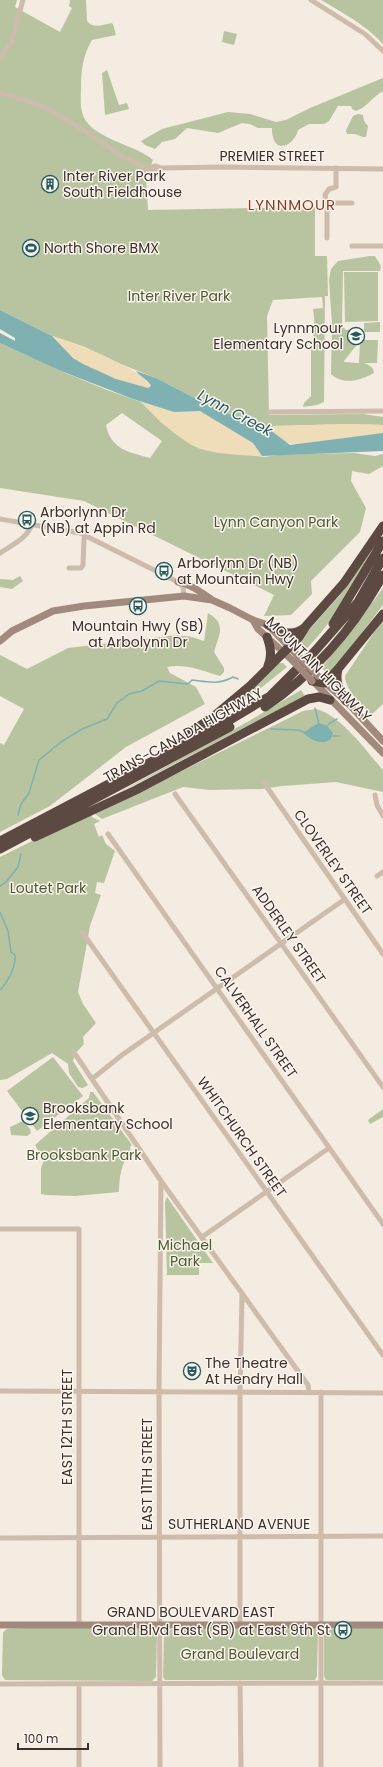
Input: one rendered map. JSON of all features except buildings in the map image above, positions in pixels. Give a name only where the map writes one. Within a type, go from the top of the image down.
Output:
[{"type":"highway","points":[[173,750],[192,731],[234,700],[287,650],[344,583],[383,526]]},
{"type":"highway","points":[[320,646],[383,541]]},
{"type":"highway","points":[[320,646],[358,602],[383,558]]},
{"type":"highway","name":"TRANS-CANADA HIGHWAY","points":[[0,850],[223,731],[274,701],[307,674],[334,648],[357,618],[383,576]]},
{"type":"highway","points":[[315,678],[325,684],[383,614]]},
{"type":"highway","points":[[268,625],[280,631],[289,633],[299,631],[306,626]]},
{"type":"highway","points":[[266,670],[271,659],[267,636]]},
{"type":"highway","name":"TRANS-CANADA HIGHWAY","points":[[0,841],[241,714],[270,696],[293,675],[320,646]]},
{"type":"highway","points":[[338,670],[337,683],[339,691],[346,701]]},
{"type":"highway","points":[[0,850],[12,847],[136,790],[308,699],[318,697],[330,700]]},
{"type":"main road","points":[[178,582],[184,583],[201,592],[212,600]]},
{"type":"main road","name":"MOUNTAIN HIGHWAY","points":[[0,641],[12,631],[53,611],[84,606],[184,596],[212,600],[253,620],[268,625],[287,650],[315,678],[330,700],[342,709],[383,753]]},
{"type":"main road","name":"MOUNTAIN HIGHWAY","points":[[253,620],[258,629],[287,650]]},
{"type":"main road","name":"MOUNTAIN HIGHWAY","points":[[325,684],[346,701],[383,741]]},
{"type":"main road","name":"GRAND BOULEVARD EAST","points":[[0,1625],[383,1625]]},
{"type":"street","points":[[0,57],[11,43],[23,0]]},
{"type":"street","points":[[310,0],[357,29],[383,51]]},
{"type":"street","name":"PREMIER STREET","points":[[0,93],[23,99],[51,110],[99,140],[121,156],[146,168],[156,166],[161,168],[383,169]]},
{"type":"street","points":[[326,238],[327,203],[325,195],[326,191],[336,186],[336,168]]},
{"type":"street","points":[[327,203],[352,203]]},
{"type":"street","points":[[352,246],[383,246]]},
{"type":"street","points":[[270,412],[383,411]]},
{"type":"street","points":[[0,519],[72,530],[178,582],[184,587],[184,596]]},
{"type":"street","points":[[0,553],[24,537],[28,533],[32,524]]},
{"type":"street","points":[[69,568],[81,568],[83,565],[84,539],[86,536]]},
{"type":"street","name":"CLOVERLEY STREET","points":[[264,783],[383,954]]},
{"type":"street","name":"ADDERLEY STREET","points":[[175,794],[383,1087]]},
{"type":"street","points":[[375,795],[377,805],[383,816]]},
{"type":"street","name":"CALVERHALL STREET","points":[[108,834],[383,1224]]},
{"type":"street","points":[[377,876],[383,872]]},
{"type":"street","points":[[92,1079],[122,1055],[345,899]]},
{"type":"street","name":"WHITCHURCH STREET","points":[[82,932],[382,1353]]},
{"type":"street","points":[[73,1051],[161,1181],[308,1385],[309,1392]]},
{"type":"street","points":[[202,1237],[329,1148]]},
{"type":"street","name":"EAST 11TH STREET","points":[[160,1767],[159,1392],[161,1181]]},
{"type":"street","name":"EAST 12TH STREET","points":[[0,1229],[79,1229],[79,1625]]},
{"type":"street","points":[[240,1625],[240,1392],[242,1295]]},
{"type":"street","points":[[0,1391],[383,1393]]},
{"type":"street","points":[[321,1392],[321,1767]]},
{"type":"street","name":"SUTHERLAND AVENUE","points":[[0,1538],[383,1536]]},
{"type":"street","points":[[240,1683],[241,1767]]},
{"type":"street","points":[[0,1684],[383,1683]]},
{"type":"street","points":[[79,1684],[79,1767]]},
{"type":"green space","name":"Inter River Park","points":[[0,0],[17,0],[15,7],[60,32],[72,8],[69,6],[70,0],[86,0],[87,21],[92,25],[98,26],[111,23],[113,24],[116,35],[92,40],[86,51],[81,75],[81,109],[86,121],[93,129],[113,140],[145,154],[153,160],[146,176],[148,210],[315,207],[315,256],[327,256],[328,296],[325,296],[324,402],[317,405],[303,407],[304,403],[311,396],[311,347],[314,328],[313,309],[323,308],[322,297],[273,300],[267,316],[269,415],[363,414],[383,417],[383,425],[349,424],[274,426],[269,429],[216,409],[156,378],[118,363],[85,347],[52,336],[0,310]]},
{"type":"green space","points":[[321,0],[383,0],[383,44],[362,25]]},
{"type":"green space","points":[[224,31],[237,34],[234,45],[222,42]]},
{"type":"green space","points":[[107,70],[119,105],[127,103],[129,109],[105,115],[102,73]]},
{"type":"green space","points":[[383,78],[383,92],[378,94],[363,107],[356,111],[352,109],[351,106],[338,106],[329,121],[324,124],[309,124],[298,130],[290,143],[286,145],[278,145],[275,142],[272,135],[272,128],[258,128],[250,124],[242,123],[218,133],[187,128],[175,139],[162,142],[155,149],[145,145],[141,141],[162,129],[228,112],[250,114],[276,122],[286,120],[310,108]]},
{"type":"green space","points":[[358,114],[363,115],[364,121],[368,126],[366,137],[355,134],[347,134],[346,130],[353,116]]},
{"type":"green space","points":[[375,256],[381,266],[380,271],[343,271],[342,326],[346,330],[358,330],[363,337],[361,340],[378,340],[377,363],[364,363],[372,367],[374,373],[364,378],[352,381],[341,380],[331,374],[332,324],[329,280],[331,269],[338,261]],"holes":[[[360,341],[359,363],[344,361]]]},
{"type":"green space","points":[[344,272],[378,272],[378,321],[345,322]]},
{"type":"green space","points":[[380,322],[380,332],[364,332],[364,323]]},
{"type":"green space","name":"Lynn Canyon Park","points":[[0,343],[56,369],[141,402],[162,423],[199,448],[218,452],[265,457],[305,454],[354,453],[375,456],[383,454],[383,466],[369,474],[352,471],[351,481],[366,508],[360,532],[311,581],[312,594],[291,615],[264,616],[274,595],[84,501],[0,488]],"holes":[[[122,413],[162,441],[150,458],[135,454],[128,452],[117,445],[108,433],[106,425]]]},
{"type":"green space","points":[[371,552],[349,592],[332,617],[314,641],[303,652],[301,650],[300,640],[340,595]]},
{"type":"green space","points":[[20,576],[23,581],[12,589],[0,587],[0,579],[13,580]]},
{"type":"green space","points":[[383,588],[383,605],[336,667],[327,673],[321,668]]},
{"type":"green space","points":[[208,613],[218,621],[220,625],[214,652],[224,668],[224,672],[220,676],[187,667],[167,667],[170,673],[196,687],[205,704],[126,747],[50,806],[0,832],[0,743],[4,745],[24,709],[0,696],[0,655],[27,669],[68,648],[177,635],[192,637],[204,641]]},
{"type":"green space","points":[[383,619],[383,704],[371,715],[351,692],[345,676]]},
{"type":"green space","points":[[279,663],[283,663],[287,667],[242,703],[231,707]]},
{"type":"green space","points":[[301,690],[305,696],[109,798],[249,721]]},
{"type":"green space","points":[[316,709],[335,718],[344,726],[383,770],[383,792],[336,782],[262,789],[210,790],[183,787],[102,819],[95,814],[303,711]]},
{"type":"green space","name":"Loutet Park","points":[[81,811],[90,811],[92,817],[100,821],[94,824],[99,837],[102,835],[106,844],[115,851],[104,883],[97,882],[95,893],[101,895],[90,926],[78,992],[83,1004],[96,1023],[83,1037],[84,1044],[75,1054],[73,1061],[88,1085],[83,1088],[78,1087],[69,1073],[68,1064],[52,1053],[7,1079],[0,1080],[0,857],[32,841]]},
{"type":"green space","points":[[53,1057],[83,1096],[37,1131],[7,1091]]},
{"type":"green space","name":"Brooksbank Park","points":[[90,1092],[93,1092],[132,1145],[130,1147],[131,1152],[121,1171],[119,1192],[75,1196],[41,1194],[41,1168],[44,1160],[35,1145],[89,1098]]},
{"type":"green space","points":[[383,1109],[383,1117],[370,1124],[368,1120]]},
{"type":"green space","points":[[23,1121],[30,1129],[31,1133],[27,1136],[11,1135],[10,1127]]},
{"type":"green space","name":"Michael Park","points":[[167,1197],[213,1263],[199,1263],[199,1275],[167,1275],[165,1202]]},
{"type":"green space","name":"Grand Boulevard","points":[[383,1627],[383,1680],[326,1680],[324,1676],[324,1630]]},
{"type":"green space","name":"Grand Boulevard","points":[[154,1628],[157,1632],[156,1677],[152,1681],[5,1680],[2,1675],[3,1632],[7,1629]]},
{"type":"green space","name":"Grand Boulevard","points":[[193,1628],[315,1628],[318,1632],[317,1676],[315,1680],[165,1680],[163,1677],[164,1630]]},
{"type":"sand","points":[[52,336],[122,364],[146,379],[151,386],[148,388],[130,383],[90,368],[71,356]]},
{"type":"sand","points":[[141,402],[174,412],[194,410],[208,414],[253,443],[262,456],[225,454],[197,448],[176,435]]},
{"type":"sand","points":[[349,424],[383,425],[383,433],[296,445],[286,442],[269,429],[274,426]]},
{"type":"water","points":[[0,310],[52,336],[73,358],[83,364],[116,379],[148,388],[151,386],[150,384],[136,371],[156,378],[216,409],[269,429],[290,445],[383,433],[383,451],[262,456],[253,443],[200,411],[174,412],[133,399],[56,369],[0,343],[0,333],[15,341],[15,338],[0,329]]},
{"type":"water","points":[[318,723],[326,725],[333,733],[331,739],[320,742],[313,740],[303,733]]},
{"type":"waterway","points":[[18,815],[21,804],[29,793],[39,760],[61,742],[82,729],[107,719],[117,703],[129,694],[142,691],[159,681],[188,684],[192,680],[218,682],[228,680],[233,677],[238,679]]},
{"type":"waterway","points":[[315,708],[319,724]]},
{"type":"waterway","points":[[326,727],[337,719]]},
{"type":"waterway","points":[[271,729],[298,730],[304,732]]},
{"type":"waterway","points":[[333,736],[339,736]]},
{"type":"waterway","points":[[0,886],[6,882],[18,867],[21,854]]},
{"type":"waterway","points":[[0,912],[8,931],[11,952],[15,955],[11,974],[0,990]]},
{"type":"place","name":"Inter River Park South Fieldhouse","points":[[50,184]]},
{"type":"place","name":"North Shore BMX","points":[[31,248]]},
{"type":"place","name":"Lynnmour Elementary School","points":[[356,336]]},
{"type":"place","name":"Arborlynn Dr (NB) at Appin Rd","points":[[27,520]]},
{"type":"place","name":"Arborlynn Dr (NB) at Mountain Hwy","points":[[164,571]]},
{"type":"place","name":"Mountain Hwy (SB) at Arbolynn Dr","points":[[138,606]]},
{"type":"place","name":"Brooksbank Elementary School","points":[[30,1116]]},
{"type":"place","name":"The Theatre At Hendry Hall","points":[[192,1371]]},
{"type":"place","name":"Grand Blvd East (SB) at East 9th St","points":[[343,1630]]},
{"type":"district","name":"LYNNMOUR","points":[[292,205]]},
{"type":"water label","name":"Lynn Creek","points":[[235,413]]}]
